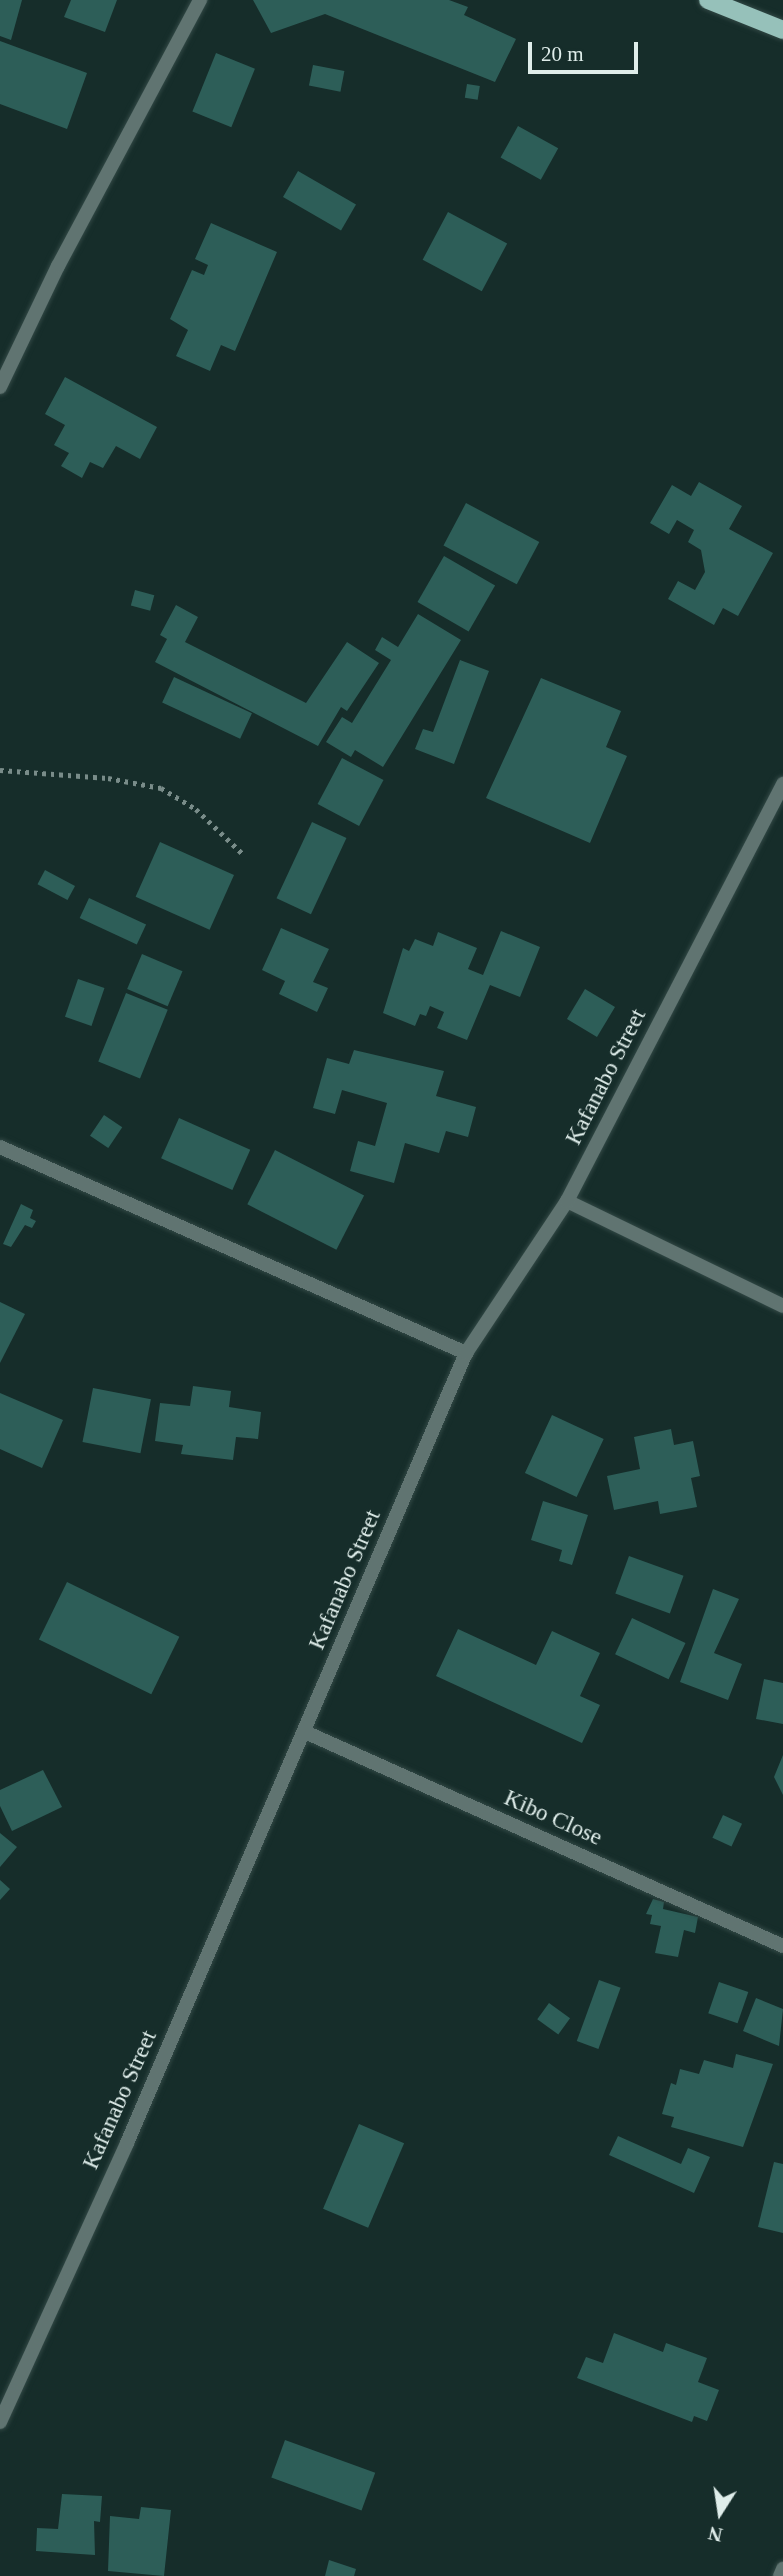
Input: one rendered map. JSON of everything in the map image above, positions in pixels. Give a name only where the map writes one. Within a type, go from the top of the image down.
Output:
[{"type":"main road","points":[[708,0],[783,30]]},
{"type":"street","points":[[0,387],[58,266],[200,0]]},
{"type":"street","name":"Kafanabo Street","points":[[0,2421],[7,2388],[305,1732],[466,1353],[568,1201],[783,783]]},
{"type":"street","points":[[0,1147],[466,1353]]},
{"type":"street","points":[[568,1201],[783,1306]]},
{"type":"street","name":"Kibo Close","points":[[305,1732],[783,1946]]},
{"type":"street","points":[[780,2576],[783,2569]]},
{"type":"path","points":[[0,770],[108,778],[161,788],[196,809],[243,853]]},
{"type":"building","points":[[0,0],[22,0],[11,40],[0,36]]},
{"type":"building","points":[[71,0],[117,0],[105,32],[64,17]]},
{"type":"building","points":[[253,0],[449,0],[468,7],[464,15],[516,39],[495,82],[325,14],[271,33]]},
{"type":"building","points":[[0,41],[87,73],[67,129],[0,104]]},
{"type":"building","points":[[216,53],[255,69],[231,127],[192,111]]},
{"type":"building","points":[[313,65],[344,71],[340,92],[309,86]]},
{"type":"building","points":[[467,84],[480,86],[478,100],[465,98]]},
{"type":"building","points":[[518,126],[558,148],[541,180],[501,157]]},
{"type":"building","points":[[298,171],[356,204],[341,230],[283,197]]},
{"type":"building","points":[[448,212],[507,243],[482,291],[423,260]]},
{"type":"building","points":[[211,223],[277,252],[235,351],[221,345],[210,371],[176,356],[188,330],[170,319],[192,270],[204,275],[208,265],[195,259]]},
{"type":"building","points":[[65,377],[157,427],[140,459],[116,446],[103,468],[90,462],[82,478],[61,466],[69,453],[54,445],[65,425],[45,414]]},
{"type":"building","points":[[699,482],[742,506],[729,529],[773,553],[738,616],[723,608],[714,625],[668,599],[678,581],[695,590],[705,572],[701,550],[688,542],[694,530],[677,520],[669,534],[650,523],[672,485],[691,496]]},
{"type":"building","points":[[466,503],[539,542],[517,584],[443,545]]},
{"type":"building","points":[[444,556],[495,586],[469,631],[418,602]]},
{"type":"building","points":[[135,590],[154,595],[150,611],[131,605]]},
{"type":"building","points":[[176,605],[198,617],[185,642],[306,703],[347,642],[379,663],[347,711],[341,707],[318,746],[155,662],[167,639],[160,635]]},
{"type":"building","points":[[418,614],[461,640],[383,767],[355,750],[351,757],[326,742],[342,717],[352,723],[391,660],[375,650],[382,637],[398,647]]},
{"type":"building","points":[[460,660],[489,671],[454,764],[415,749],[423,729],[433,732]]},
{"type":"building","points":[[174,677],[252,713],[240,739],[162,702]]},
{"type":"building","points":[[541,678],[621,711],[606,747],[627,756],[590,843],[486,798]]},
{"type":"building","points":[[342,758],[383,780],[359,826],[318,804]]},
{"type":"building","points":[[312,822],[346,838],[311,914],[277,898]]},
{"type":"building","points":[[160,842],[234,875],[210,930],[136,897]]},
{"type":"building","points":[[45,870],[75,886],[68,900],[37,884]]},
{"type":"building","points":[[89,898],[146,925],[137,945],[80,918]]},
{"type":"building","points":[[281,928],[329,949],[313,982],[328,988],[317,1012],[279,994],[285,981],[262,970]]},
{"type":"building","points":[[501,931],[540,947],[520,997],[490,985],[467,1040],[437,1028],[444,1012],[430,1006],[426,1016],[420,1014],[415,1026],[383,1013],[403,948],[409,951],[415,939],[433,946],[438,932],[477,948],[468,969],[483,975]]},
{"type":"building","points":[[142,954],[183,971],[168,1006],[127,989]]},
{"type":"building","points":[[78,979],[104,988],[91,1026],[65,1017]]},
{"type":"building","points":[[585,989],[615,1007],[597,1037],[567,1019]]},
{"type":"building","points":[[126,993],[168,1010],[140,1078],[98,1062]]},
{"type":"building","points":[[354,1050],[444,1071],[436,1096],[476,1107],[468,1137],[446,1131],[439,1153],[405,1143],[394,1183],[350,1171],[358,1141],[375,1146],[387,1103],[342,1090],[335,1114],[313,1108],[327,1058],[349,1064]]},
{"type":"building","points":[[104,1115],[122,1127],[108,1148],[90,1136]]},
{"type":"building","points":[[179,1118],[250,1150],[232,1190],[161,1158]]},
{"type":"building","points":[[275,1150],[364,1195],[336,1250],[247,1204]]},
{"type":"building","points":[[21,1204],[33,1210],[30,1218],[36,1221],[32,1228],[25,1225],[11,1247],[3,1244]]},
{"type":"building","points":[[0,1302],[25,1314],[0,1363]]},
{"type":"building","points":[[193,1386],[231,1391],[229,1407],[261,1412],[258,1439],[236,1437],[233,1460],[181,1454],[183,1445],[155,1441],[160,1403],[190,1406]]},
{"type":"building","points":[[93,1388],[151,1399],[140,1453],[83,1442]]},
{"type":"building","points":[[0,1393],[63,1420],[42,1468],[0,1449]]},
{"type":"building","points":[[552,1415],[604,1439],[577,1497],[525,1473]]},
{"type":"building","points":[[671,1429],[674,1445],[693,1441],[700,1476],[691,1478],[697,1507],[660,1514],[658,1501],[614,1510],[607,1476],[640,1469],[634,1437]]},
{"type":"building","points":[[543,1501],[588,1515],[572,1565],[559,1561],[562,1550],[531,1540]]},
{"type":"building","points":[[629,1556],[684,1576],[670,1613],[615,1594]]},
{"type":"building","points":[[67,1582],[179,1637],[151,1694],[39,1640]]},
{"type":"building","points":[[713,1589],[739,1599],[714,1653],[742,1664],[728,1700],[680,1682]]},
{"type":"building","points":[[632,1618],[685,1643],[669,1679],[615,1654]]},
{"type":"building","points":[[458,1629],[536,1665],[552,1631],[600,1653],[580,1696],[600,1705],[582,1743],[436,1676]]},
{"type":"building","points":[[764,1679],[783,1683],[783,1724],[756,1719]]},
{"type":"building","points":[[783,1755],[783,1795],[774,1777]]},
{"type":"building","points":[[43,1770],[62,1807],[12,1831],[0,1806],[0,1790]]},
{"type":"building","points":[[723,1815],[742,1824],[731,1847],[712,1838]]},
{"type":"building","points":[[0,1833],[17,1847],[0,1867]]},
{"type":"building","points":[[0,1880],[10,1889],[0,1900]]},
{"type":"building","points":[[653,1899],[664,1902],[663,1909],[698,1917],[695,1933],[684,1930],[678,1957],[655,1953],[661,1926],[650,1924],[652,1915],[646,1914]]},
{"type":"building","points":[[599,1980],[621,1988],[598,2049],[577,2041]]},
{"type":"building","points":[[719,1982],[748,1992],[738,2023],[708,2013]]},
{"type":"building","points":[[756,1998],[783,2009],[779,2046],[743,2031]]},
{"type":"building","points":[[549,2003],[570,2018],[558,2034],[537,2019]]},
{"type":"building","points":[[736,2054],[773,2064],[743,2147],[671,2127],[674,2117],[662,2114],[671,2083],[676,2085],[680,2069],[699,2074],[704,2060],[733,2068]]},
{"type":"building","points":[[359,2124],[404,2143],[368,2228],[323,2209]]},
{"type":"building","points":[[618,2136],[681,2164],[688,2148],[710,2157],[694,2193],[609,2155]]},
{"type":"building","points":[[774,2162],[783,2164],[783,2233],[758,2227]]},
{"type":"building","points":[[614,2333],[663,2352],[666,2343],[707,2358],[698,2382],[719,2390],[707,2421],[694,2416],[692,2422],[577,2378],[586,2357],[603,2363]]},
{"type":"building","points":[[285,2440],[375,2473],[362,2510],[271,2478]]},
{"type":"building","points":[[62,2494],[102,2496],[100,2522],[94,2521],[95,2555],[36,2551],[37,2528],[58,2529]]},
{"type":"building","points":[[141,2507],[171,2510],[164,2576],[108,2571],[110,2516],[139,2519]]},
{"type":"building","points":[[329,2560],[356,2569],[354,2576],[325,2576]]}]
